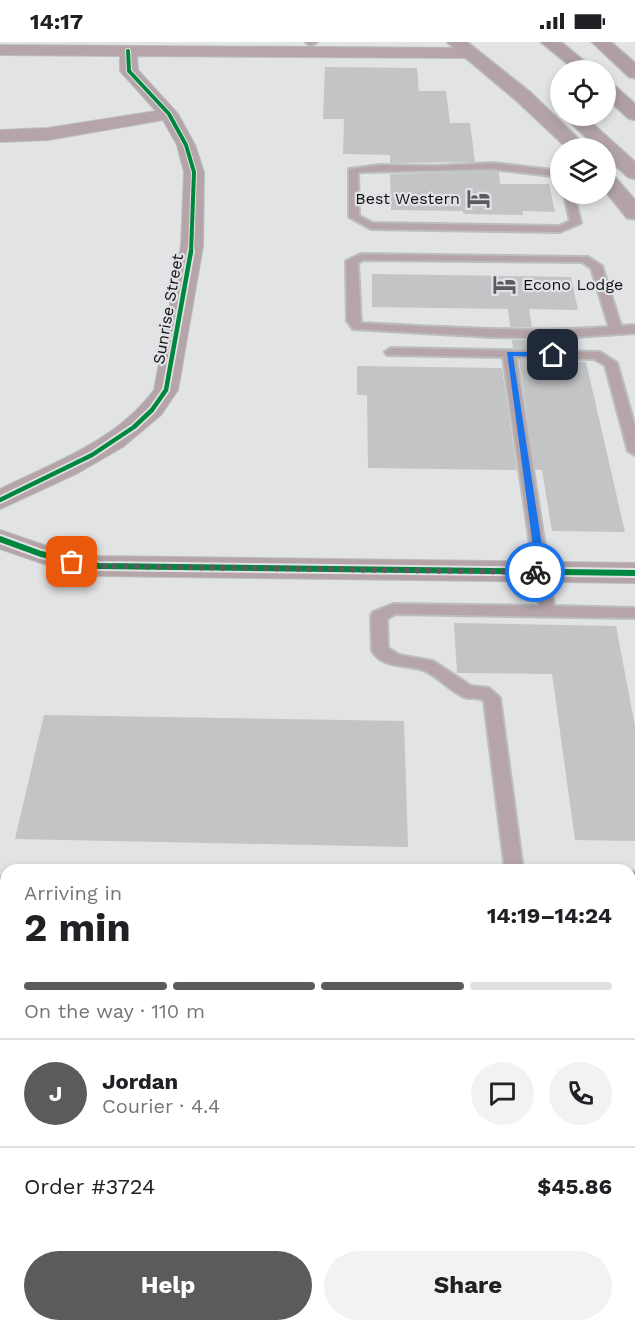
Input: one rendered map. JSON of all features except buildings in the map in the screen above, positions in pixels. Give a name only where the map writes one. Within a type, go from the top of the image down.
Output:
[{"type":"highway","points":[[550,42],[573,60]]},
{"type":"highway","points":[[601,42],[635,73]]},
{"type":"highway","points":[[616,97],[635,114]]},
{"type":"street","points":[[0,50],[42,46],[128,51],[312,45],[469,46],[545,93]]},
{"type":"street","points":[[469,46],[567,138]]},
{"type":"street","name":"Sunrise Street","points":[[0,500],[129,432],[156,409],[166,390],[192,246],[194,172],[186,145],[170,114],[129,71],[128,51]]},
{"type":"street","points":[[0,136],[48,134],[170,114]]},
{"type":"street","points":[[584,126],[635,173]]},
{"type":"street","points":[[616,191],[635,213]]},
{"type":"street","points":[[0,539],[41,554],[99,566],[635,573]]},
{"type":"lane","points":[[550,174],[533,174],[501,167],[463,167],[448,170],[366,168],[353,171],[354,217],[371,226],[560,229],[576,223],[571,204]]},
{"type":"lane","points":[[615,328],[596,266],[584,259],[361,257],[352,261],[353,321],[357,326],[549,334],[635,328]]},
{"type":"lane","points":[[391,352],[596,355],[611,363],[635,447]]},
{"type":"lane","points":[[509,354],[547,611]]},
{"type":"lane","points":[[513,864],[492,698],[483,692],[468,692],[427,665],[395,660],[380,651],[379,616],[393,609],[635,613]]},
{"type":"cycle path","points":[[0,500],[114,442],[152,410],[166,390],[192,246],[194,172],[186,145],[169,114],[129,71],[128,51]]},
{"type":"cycle path","points":[[0,539],[41,554],[99,566],[635,573]]},
{"type":"way so far","points":[[72,562],[99,566],[535,572]]},
{"type":"place","name":"Best Western","points":[[478,198]]},
{"type":"place","name":"Econo Lodge","points":[[505,284]]},
{"type":"route","points":[[535,572],[541,572],[509,354],[553,355]]}]
